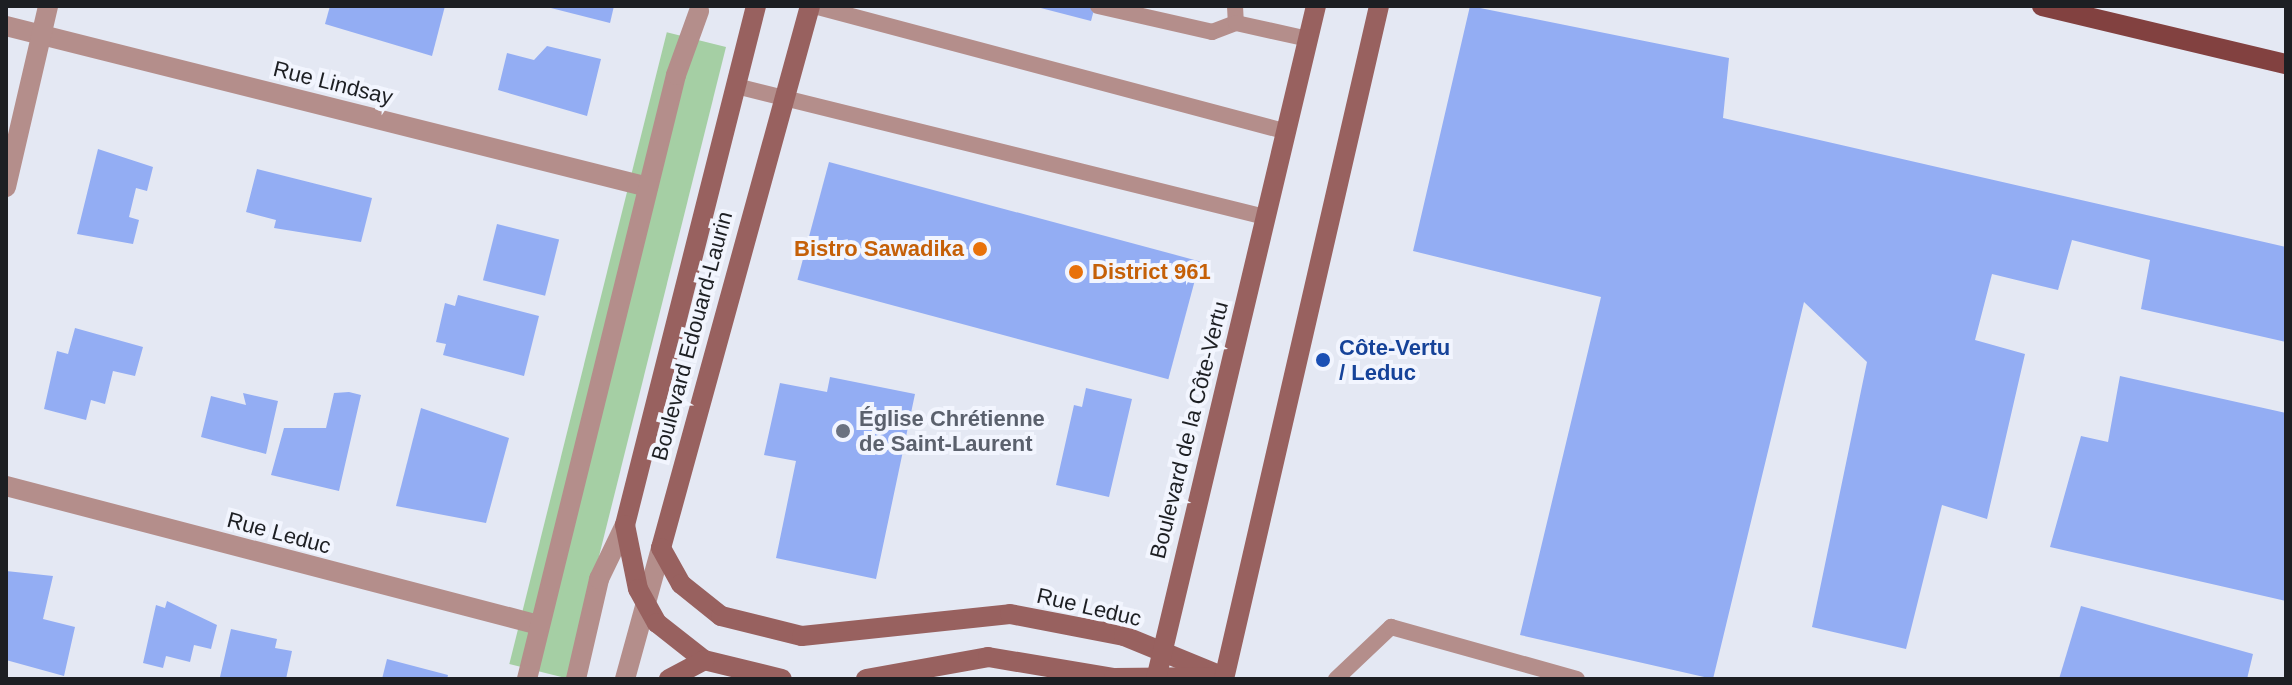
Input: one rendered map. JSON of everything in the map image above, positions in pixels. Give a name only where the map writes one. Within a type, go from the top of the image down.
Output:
[{"type":"main road","points":[[2042,6],[2286,64]]},
{"type":"street","points":[[6,187],[48,6]]},
{"type":"street","name":"Boulevard Edouard-Laurin","points":[[576,679],[599,579],[625,525],[756,6]]},
{"type":"street","name":"Boulevard Edouard-Laurin","points":[[625,679],[780,97],[812,6]]},
{"type":"street","name":"Boulevard de la Côte-Vertu","points":[[1156,679],[1316,6]]},
{"type":"street","points":[[866,679],[988,657],[1156,679],[1226,678],[1379,6]]},
{"type":"street","points":[[527,679],[648,187],[699,11]]},
{"type":"street","name":"Rue Lindsay","points":[[6,26],[648,187]]},
{"type":"street","name":"Rue Leduc","points":[[6,486],[539,625]]},
{"type":"street","points":[[625,525],[645,604],[675,641],[704,660],[782,679]]},
{"type":"street","name":"Rue Leduc","points":[[661,548],[699,603],[775,631],[847,636],[982,612],[1124,636],[1226,678]]},
{"type":"street","points":[[669,679],[704,660]]},
{"type":"lane","points":[[812,6],[1285,131]]},
{"type":"lane","points":[[1098,6],[1212,32],[1236,23],[1308,39]]},
{"type":"lane","points":[[1235,6],[1236,23]]},
{"type":"lane","points":[[736,86],[1265,217]]},
{"type":"lane","points":[[1336,679],[1391,627],[1577,679]]},
{"type":"green space","points":[[667,32],[726,47],[569,679],[509,664]]},
{"type":"building","points":[[330,6],[445,6],[432,56],[325,24]]},
{"type":"building","points":[[543,6],[614,6],[610,23]]},
{"type":"building","points":[[1033,6],[1095,6],[1091,21]]},
{"type":"building","points":[[1470,6],[1729,58],[1723,118],[2286,247],[2286,342],[2141,309],[2150,260],[2072,240],[2058,290],[1992,274],[1975,340],[2025,354],[1987,519],[1942,505],[1906,649],[1812,627],[1867,362],[1804,302],[1713,679],[1520,635],[1601,297],[1413,251]]},
{"type":"building","points":[[547,46],[601,59],[587,116],[498,90],[507,53],[534,60]]},
{"type":"building","points":[[98,149],[153,167],[147,191],[136,188],[129,217],[139,220],[133,244],[77,234]]},
{"type":"building","points":[[829,162],[1200,261],[1168,379],[797,280]]},
{"type":"building","points":[[257,169],[372,198],[361,242],[274,228],[276,220],[246,212]]},
{"type":"building","points":[[497,224],[559,239],[545,296],[483,280]]},
{"type":"building","points":[[458,295],[539,316],[524,376],[443,355],[446,344],[436,342],[445,303],[455,306]]},
{"type":"building","points":[[75,328],[143,347],[135,376],[113,371],[105,404],[91,400],[86,420],[44,409],[57,351],[68,354]]},
{"type":"building","points":[[2120,376],[2286,413],[2286,601],[2050,547],[2081,436],[2108,442]]},
{"type":"building","points":[[830,377],[915,394],[876,579],[776,558],[796,461],[764,455],[780,383],[827,392]]},
{"type":"building","points":[[1086,388],[1132,399],[1109,497],[1056,485],[1074,405],[1082,407]]},
{"type":"building","points":[[243,393],[278,401],[266,454],[201,437],[211,396],[246,405]]},
{"type":"building","points":[[334,393],[361,395],[339,491],[271,475],[284,428],[326,428]]},
{"type":"building","points":[[421,408],[509,438],[486,523],[396,506]]},
{"type":"building","points":[[6,571],[53,576],[43,619],[75,627],[64,676],[6,660]]},
{"type":"building","points":[[167,601],[217,625],[211,649],[194,645],[190,662],[166,656],[163,668],[143,663],[156,605],[165,608]]},
{"type":"building","points":[[2081,606],[2253,654],[2247,679],[2059,679]]},
{"type":"building","points":[[231,629],[277,639],[275,648],[292,651],[286,679],[220,677]]},
{"type":"building","points":[[387,659],[448,675],[447,679],[382,679]]},
{"type":"place","name":"Bistro Sawadika","points":[[980,249]]},
{"type":"place","name":"District 961","points":[[1076,272]]},
{"type":"place","name":"Côte-Vertu / Leduc","points":[[1323,360]]},
{"type":"place","name":"Église Chrétienne de Saint-Laurent","points":[[843,431]]}]
